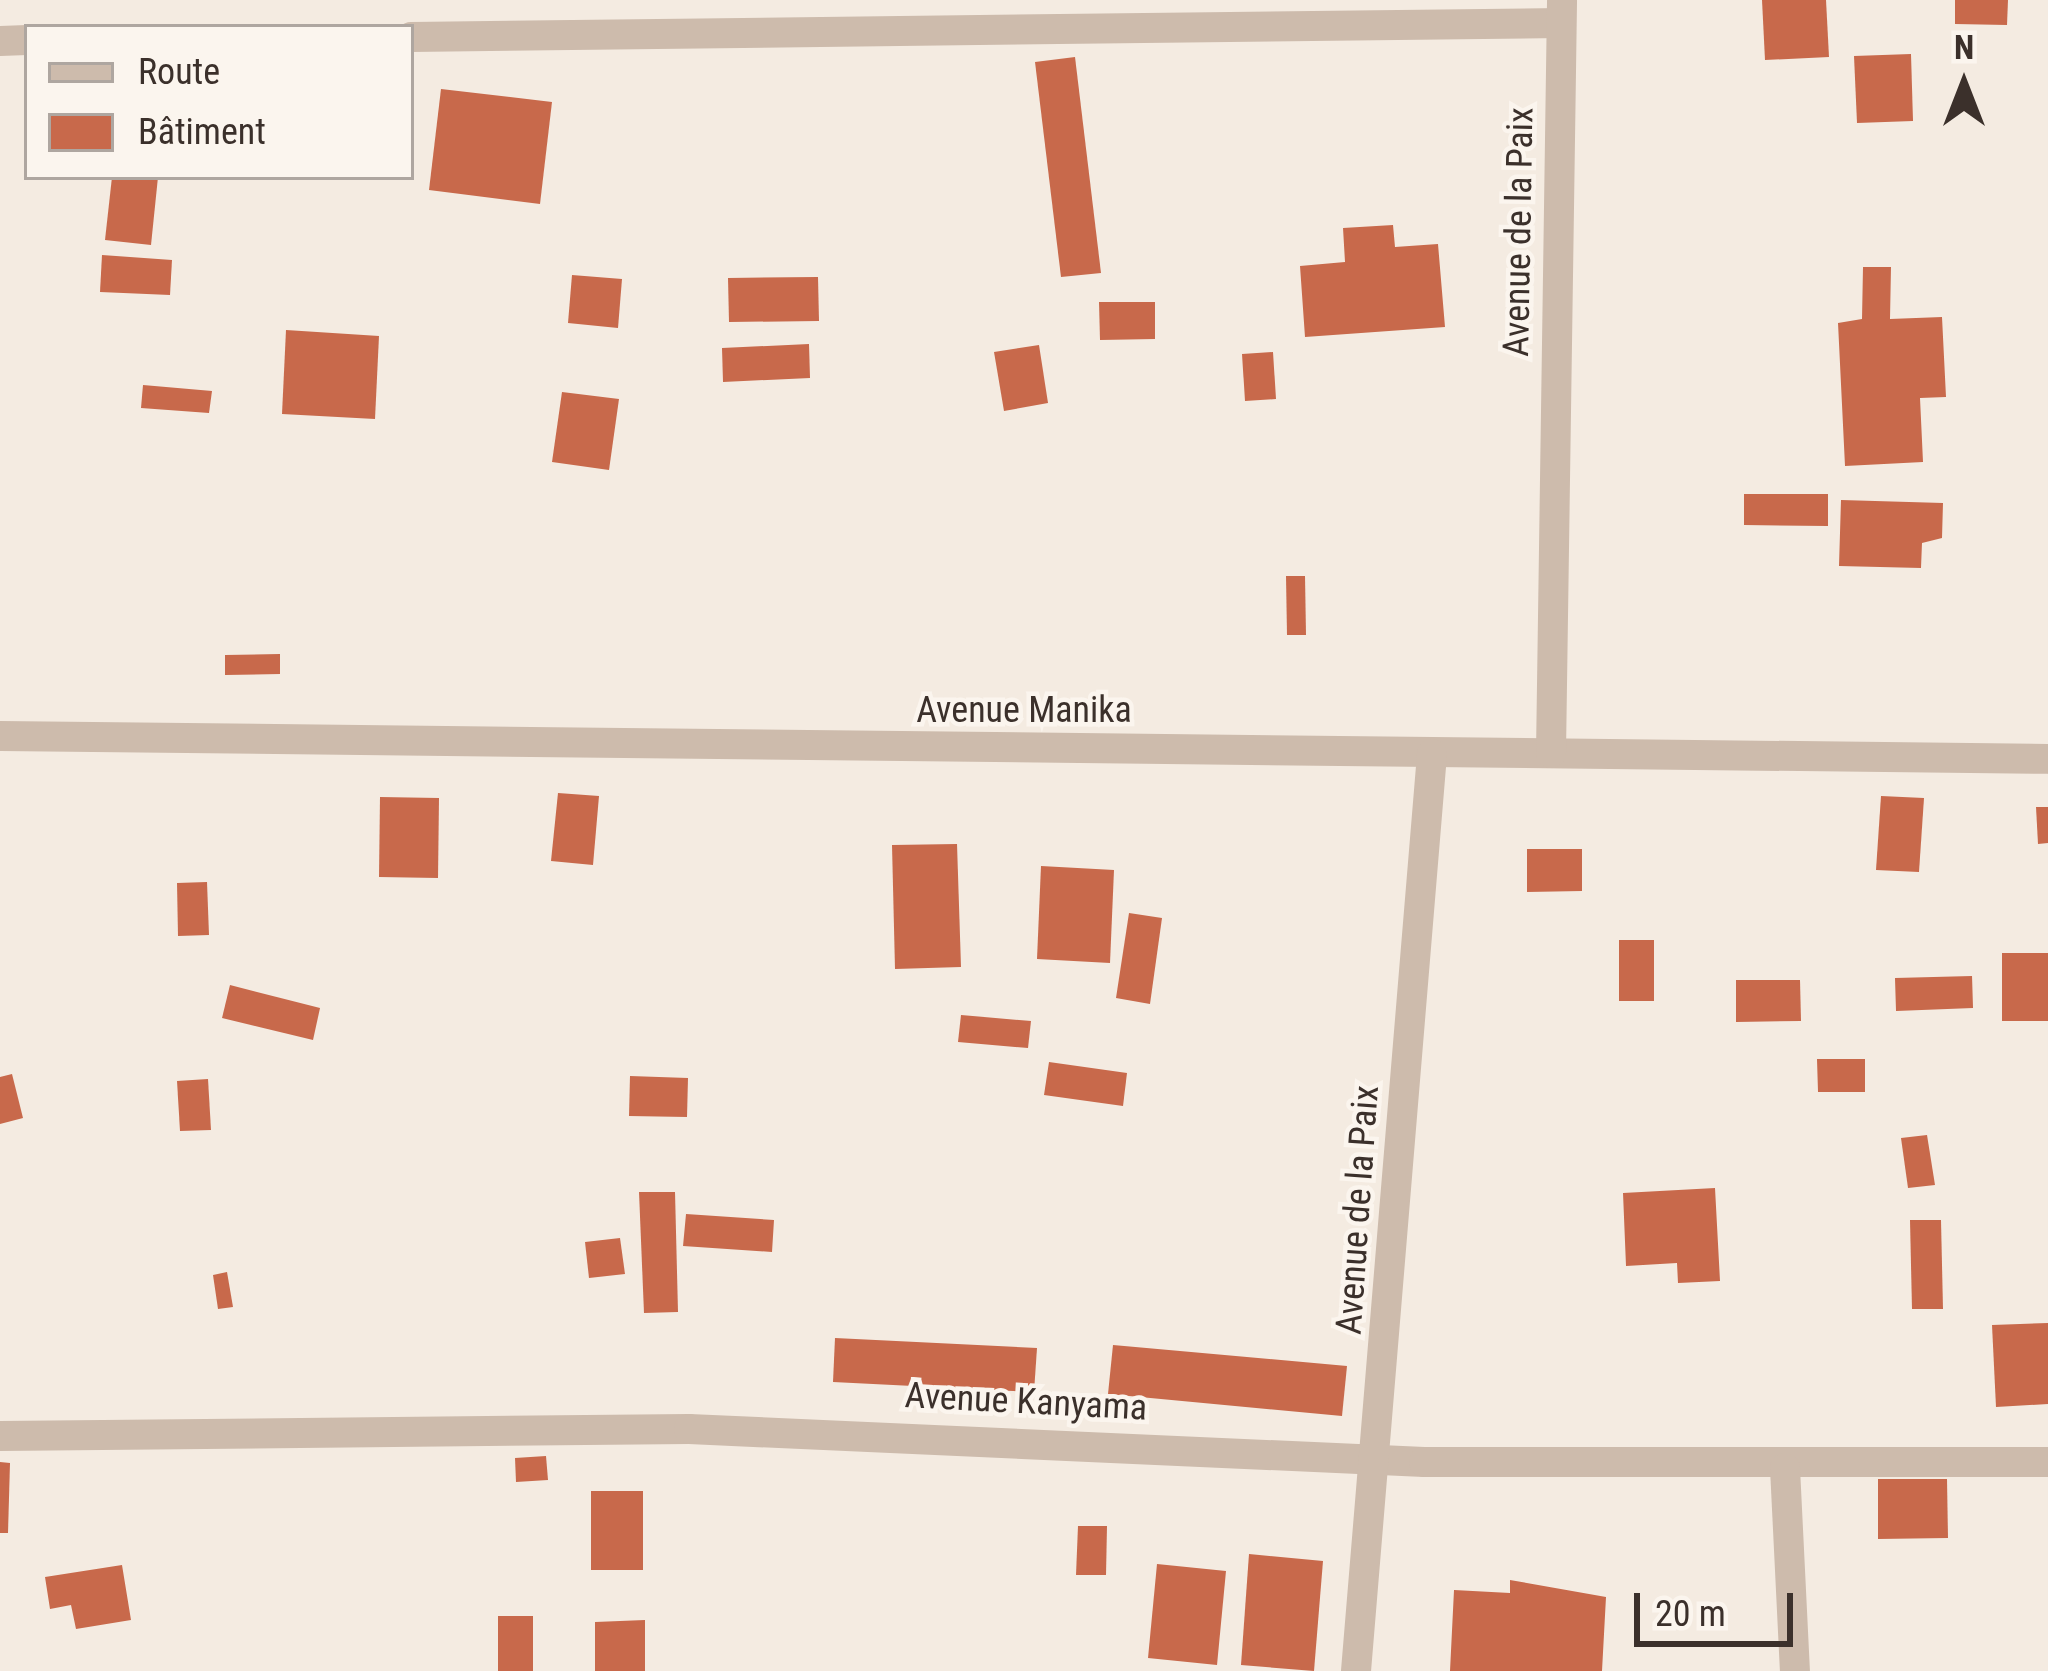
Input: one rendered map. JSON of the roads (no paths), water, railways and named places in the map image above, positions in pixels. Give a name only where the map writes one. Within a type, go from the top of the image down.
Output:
[{"type":"street","points":[[414,37],[1562,12]]},
{"type":"street","name":"Avenue de la Paix","points":[[1551,753],[1562,12]]},
{"type":"street","name":"Avenue Manika","points":[[0,736],[2048,759]]},
{"type":"street","name":"Avenue de la Paix","points":[[1356,1671],[1378,1458],[1432,754]]},
{"type":"street","name":"Avenue Kanyama","points":[[0,1436],[688,1430],[1378,1458],[1785,1468],[2048,1462]]},
{"type":"street","points":[[1785,1468],[1795,1671]]}]
